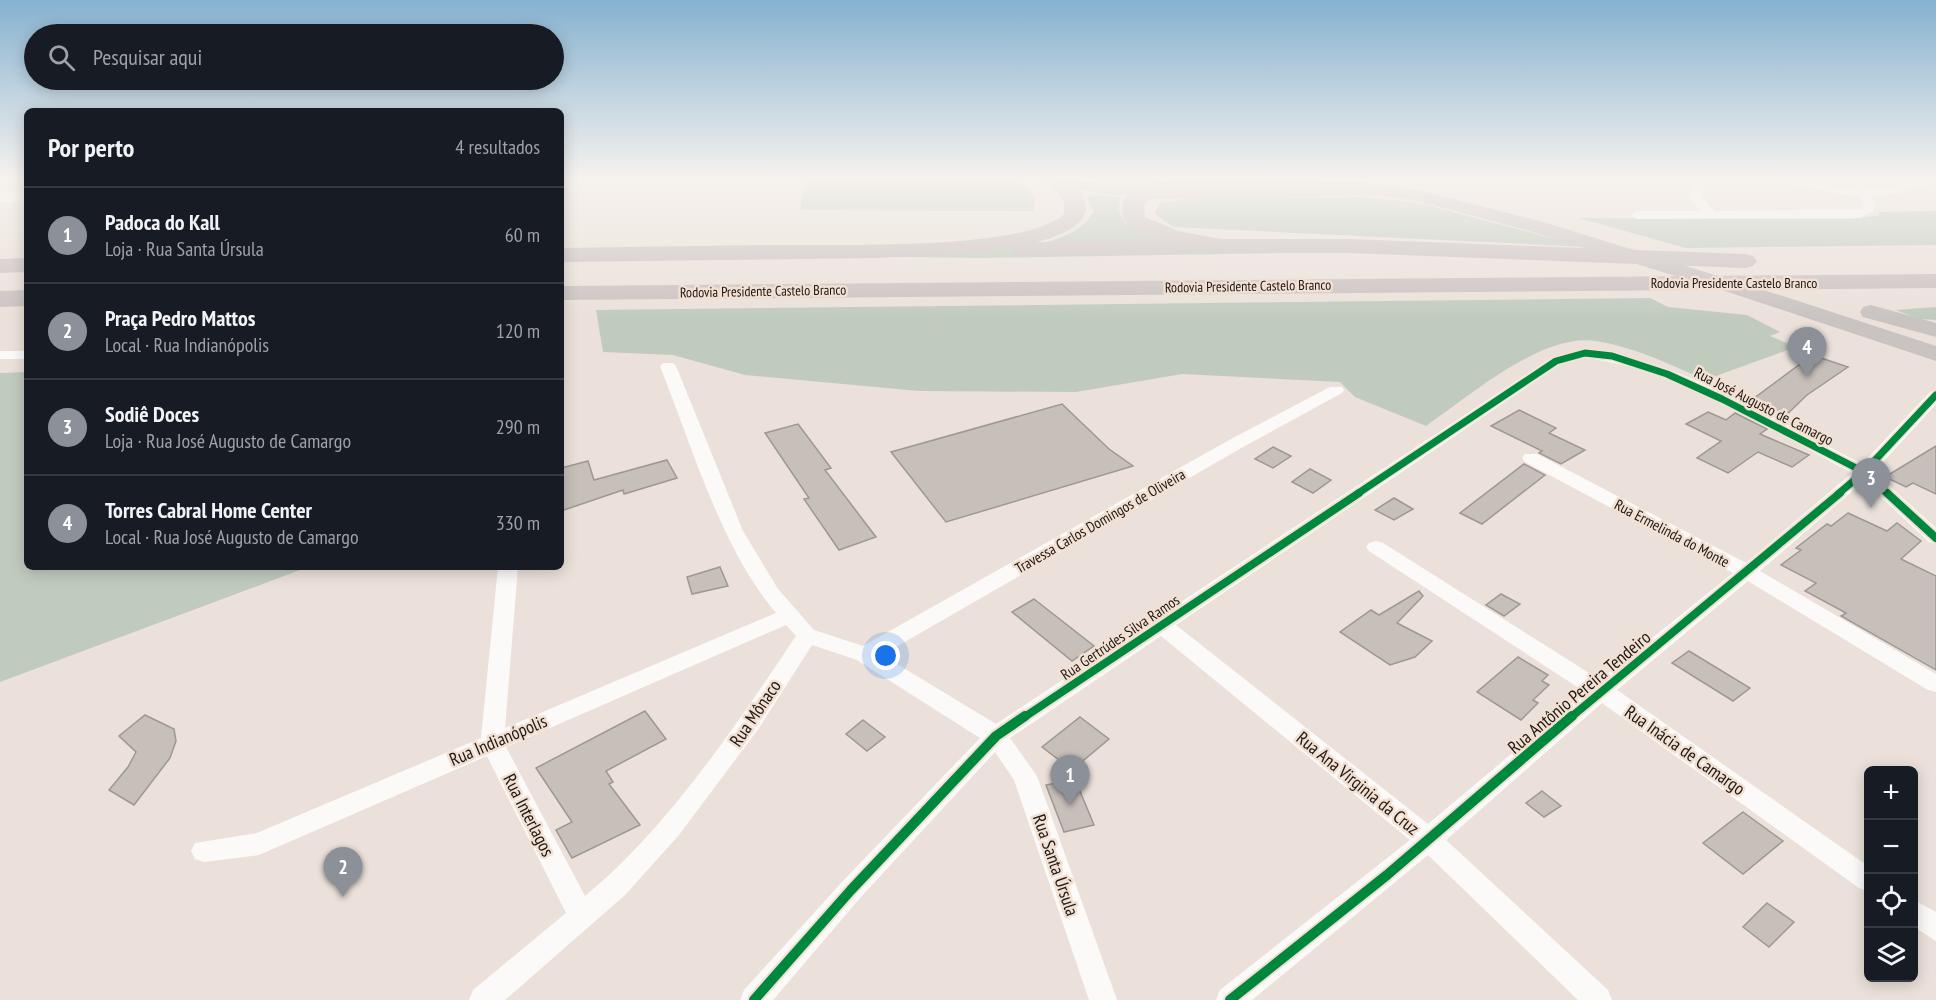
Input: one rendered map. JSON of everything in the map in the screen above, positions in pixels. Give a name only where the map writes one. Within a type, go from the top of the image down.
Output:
[{"type":"highway","points":[[927,250],[1028,238],[1063,225]]},
{"type":"highway","points":[[1142,225],[1172,237],[1221,246]]},
{"type":"highway","points":[[564,255],[1348,246],[1795,263]]},
{"type":"highway","name":"Rodovia Presidente Castelo Branco","points":[[564,273],[1936,261]]},
{"type":"highway","points":[[0,266],[24,265]]},
{"type":"highway","points":[[0,280],[24,279]]},
{"type":"highway","name":"Rodovia Presidente Castelo Branco","points":[[564,293],[1936,281]]},
{"type":"highway","points":[[0,299],[24,298]]},
{"type":"main road","points":[[1527,225],[1825,315],[1936,354]]},
{"type":"main road","points":[[1571,225],[1936,330]]},
{"type":"street","name":"Rua José Augusto de Camargo","points":[[1556,361],[1568,356],[1596,354],[1649,367],[1722,399],[1864,472],[1936,538]]},
{"type":"street","points":[[0,355],[24,355]]},
{"type":"street","name":"Rua Gertrúdes Silva Ramos","points":[[754,1000],[851,890],[996,736],[1556,361]]},
{"type":"street","points":[[668,366],[734,531],[771,594],[789,615],[807,635],[865,655],[996,736]]},
{"type":"street","name":"Travessa Carlos Domingos de Oliveira","points":[[865,655],[1237,443],[1336,390]]},
{"type":"street","name":"Rua Antônio Pereira Tendeiro","points":[[1230,1000],[1429,840],[1601,691],[1747,572],[1864,472],[1936,394]]},
{"type":"street","name":"Rua Ermelinda do Monte","points":[[1531,458],[1747,572],[1936,684]]},
{"type":"street","name":"Rua Inácia de Camargo","points":[[1376,547],[1601,691],[1864,876]]},
{"type":"street","points":[[492,742],[508,570]]},
{"type":"street","name":"Rua Indianópolis","points":[[204,851],[259,844],[789,615]]},
{"type":"street","name":"Rua Ana Virginia da Cruz","points":[[1162,625],[1429,840],[1598,1000]]},
{"type":"street","name":"Rua Mônaco","points":[[483,1000],[616,887],[670,827],[751,722],[807,635]]},
{"type":"street","name":"Rua Santa Úrsula","points":[[996,736],[1025,776],[1103,1000]]},
{"type":"street","name":"Rua Interlagos","points":[[492,742],[582,917]]},
{"type":"street","points":[[1918,915],[1936,928]]},
{"type":"green space","points":[[1082,225],[1128,225],[1135,230],[1159,239],[1346,252],[978,258],[847,256],[1022,247],[1066,236]]},
{"type":"green space","points":[[1170,225],[1501,225],[1586,247],[1173,227]]},
{"type":"green space","points":[[1602,225],[1936,225],[1936,245],[1686,248]]},
{"type":"green space","points":[[1650,298],[1668,307],[1747,315],[1780,332],[1770,336],[1796,347],[1705,380],[1624,347],[1596,341],[1575,341],[1530,356],[1507,369],[1426,426],[1355,397],[1340,382],[1182,374],[1076,392],[919,391],[745,375],[673,355],[603,352],[596,310]]},
{"type":"green space","points":[[1936,307],[1936,320],[1920,319],[1895,310]]},
{"type":"green space","points":[[24,372],[24,570],[300,570],[0,682],[0,373]]},
{"type":"building","points":[[1812,355],[1848,367],[1807,395],[1782,419],[1749,402]]},
{"type":"building","points":[[1062,404],[1109,449],[1133,466],[946,522],[891,452]]},
{"type":"building","points":[[1519,410],[1556,428],[1549,433],[1585,450],[1561,464],[1539,453],[1542,451],[1491,426]]},
{"type":"building","points":[[1708,412],[1726,420],[1735,413],[1767,429],[1760,434],[1809,455],[1792,467],[1758,452],[1728,473],[1697,458],[1721,441],[1686,424]]},
{"type":"building","points":[[798,424],[831,468],[825,470],[876,537],[839,550],[804,499],[809,498],[765,433]]},
{"type":"building","points":[[1936,446],[1936,494],[1913,483],[1906,487],[1885,477]]},
{"type":"building","points":[[1273,447],[1291,456],[1273,468],[1255,459]]},
{"type":"building","points":[[667,460],[677,478],[624,494],[623,490],[564,510],[564,467],[588,461],[594,480]]},
{"type":"building","points":[[1524,464],[1545,475],[1482,524],[1460,513]]},
{"type":"building","points":[[1310,469],[1331,480],[1313,493],[1292,482]]},
{"type":"building","points":[[1394,498],[1413,509],[1394,520],[1375,510]]},
{"type":"building","points":[[1848,513],[1887,531],[1897,523],[1921,541],[1901,559],[1936,576],[1936,670],[1841,616],[1846,613],[1805,591],[1816,583],[1781,565],[1801,550],[1796,548],[1827,524],[1831,526]]},
{"type":"building","points":[[720,567],[728,586],[692,594],[687,577]]},
{"type":"building","points":[[1419,591],[1423,596],[1397,623],[1432,641],[1415,657],[1390,665],[1340,632],[1371,610],[1379,615]]},
{"type":"building","points":[[1501,594],[1520,604],[1504,616],[1486,605]]},
{"type":"building","points":[[1034,599],[1094,646],[1072,661],[1012,612]]},
{"type":"building","points":[[1689,651],[1750,688],[1733,701],[1672,663]]},
{"type":"building","points":[[1518,657],[1548,675],[1542,681],[1549,685],[1533,700],[1538,703],[1521,720],[1477,692]]},
{"type":"building","points":[[645,711],[666,739],[606,771],[613,782],[609,784],[640,825],[572,858],[556,830],[572,822],[536,768]]},
{"type":"building","points":[[145,715],[174,729],[176,741],[170,758],[134,805],[109,790],[128,767],[136,752],[119,736]]},
{"type":"building","points":[[1080,717],[1109,739],[1072,770],[1042,747]]},
{"type":"building","points":[[863,720],[885,737],[867,751],[846,734]]},
{"type":"building","points":[[1075,779],[1094,825],[1064,832],[1046,785]]},
{"type":"building","points":[[1542,791],[1561,806],[1544,817],[1526,803]]},
{"type":"building","points":[[1743,812],[1783,841],[1743,874],[1703,843]]},
{"type":"building","points":[[1767,903],[1794,922],[1769,947],[1743,927]]},
{"type":"cycle path","points":[[754,1000],[851,890],[996,736],[1556,361],[1585,353],[1612,356],[1667,374],[1722,399],[1864,472],[1936,538]]},
{"type":"cycle path","points":[[1230,1000],[1387,875],[1601,691],[1763,559],[1864,472],[1936,395]]},
{"type":"place","name":"Torres Cabral Home Center","points":[[1807,377]]},
{"type":"place","name":"Sodiê Doces","points":[[1871,508]]},
{"type":"place","name":"Padoca do Kall","points":[[1070,805]]},
{"type":"place","name":"Praça Pedro Mattos","points":[[343,897]]}]
